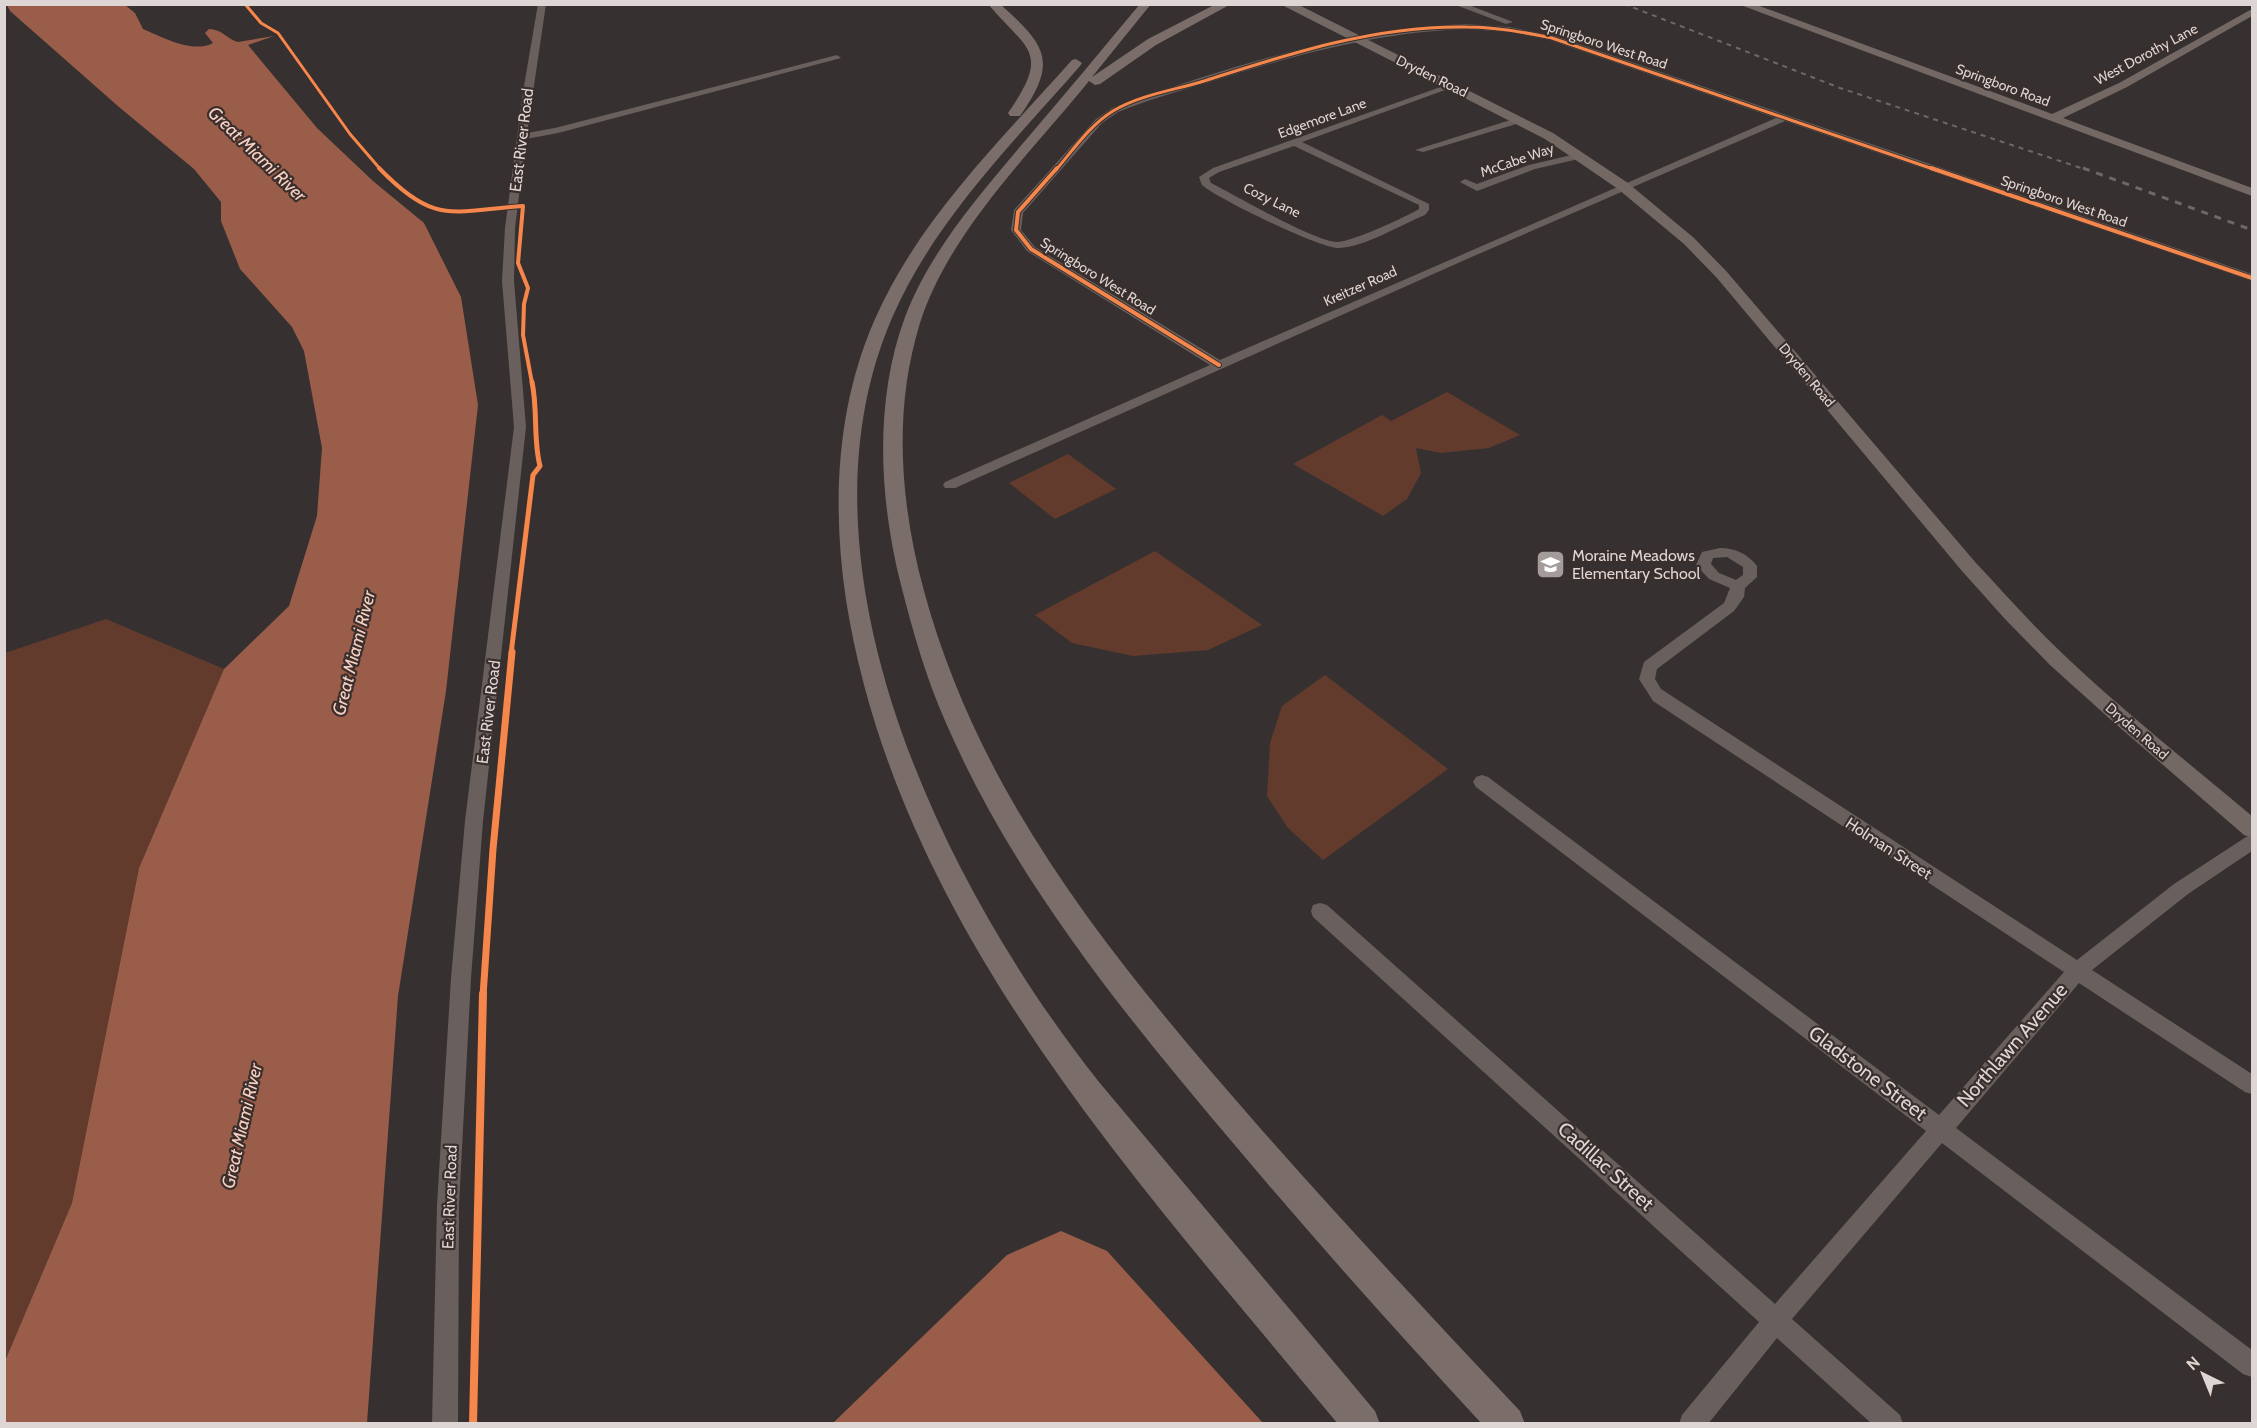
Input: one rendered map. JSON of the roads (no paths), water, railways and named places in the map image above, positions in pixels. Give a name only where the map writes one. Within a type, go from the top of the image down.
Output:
[{"type":"highway","points":[[947,213],[968,169],[1026,99],[1036,81],[1038,56],[1034,46],[1019,27],[993,4]]},
{"type":"highway","points":[[1126,4],[947,213],[915,256],[884,318],[855,409],[847,477],[847,513],[855,588],[879,701],[921,814],[947,869],[1014,986],[1057,1050],[1180,1206],[1362,1424]]},
{"type":"highway","points":[[1146,4],[986,197],[949,248],[916,312],[902,360],[892,424],[894,503],[911,589],[932,660],[993,795],[1039,871],[1090,945],[1189,1070],[1337,1241],[1507,1424]]},
{"type":"highway","points":[[1044,126],[1112,67],[1152,42],[1225,5]]},
{"type":"main road","name":"Dryden Road","points":[[1285,4],[1295,6],[1520,120],[1580,156],[1623,186],[1689,241],[1722,275],[1969,567],[2042,645],[2117,714],[2253,829]]},
{"type":"main road","name":"Springboro Road","points":[[1743,4],[2253,192]]},
{"type":"main road","name":"West Dorothy Lane","points":[[2052,119],[2123,85],[2253,12]]},
{"type":"street","name":"East River Road","points":[[445,1424],[448,1205],[461,978],[474,821],[520,427],[508,262],[529,75],[542,4]]},
{"type":"street","points":[[1452,12],[1552,38]]},
{"type":"street","name":"Springboro West Road","points":[[1219,365],[1031,249],[1016,230],[1018,212],[1099,122],[1115,110],[1265,62],[1358,39],[1419,27],[1452,12],[1496,27],[1552,38],[2253,278]]},
{"type":"street","points":[[521,137],[563,129],[837,58]]},
{"type":"street","name":"Edgemore Lane","points":[[1203,178],[1216,170],[1452,86]]},
{"type":"street","name":"Kreitzer Road","points":[[950,485],[1623,186],[1672,168],[1784,118]]},
{"type":"street","points":[[1420,150],[1520,120]]},
{"type":"street","name":"Cozy Lane","points":[[1203,178],[1208,184],[1331,244],[1343,244],[1424,210],[1424,204],[1421,201],[1294,142]]},
{"type":"street","name":"McCabe Way","points":[[1465,182],[1478,188],[1532,167],[1580,156]]},
{"type":"street","name":"Holman Street","points":[[1738,586],[1736,597],[1730,607],[1650,666],[1646,674],[1651,688],[1659,697],[2253,1085]]},
{"type":"street","name":"Gladstone Street","points":[[1482,782],[2253,1365]]},
{"type":"street","name":"Northlawn Avenue","points":[[1690,1424],[1777,1319],[2078,969],[2181,889],[2253,842]]},
{"type":"street","name":"Cadillac Street","points":[[1320,911],[1892,1424]]},
{"type":"water","name":"Great Miami River","points":[[7,5],[125,5],[135,13],[143,29],[187,46],[205,46],[213,43],[205,33],[209,29],[218,31],[238,42],[274,36],[248,45],[317,128],[373,181],[424,223],[461,297],[478,405],[446,691],[398,996],[367,1423],[5,1423],[5,1361],[72,1203],[139,868],[224,669],[289,606],[317,516],[322,448],[304,351],[292,327],[240,269],[221,221],[221,202],[194,169],[119,107],[10,11]]},
{"type":"water","points":[[1061,1231],[1107,1251],[1263,1423],[833,1423],[1007,1255]]},
{"type":"railway","points":[[1624,4],[1840,88],[2087,170]]},
{"type":"railway","points":[[2083,168],[2252,230]]},
{"type":"place","name":"Moraine Meadows Elementary School","points":[[1551,564]]}]
